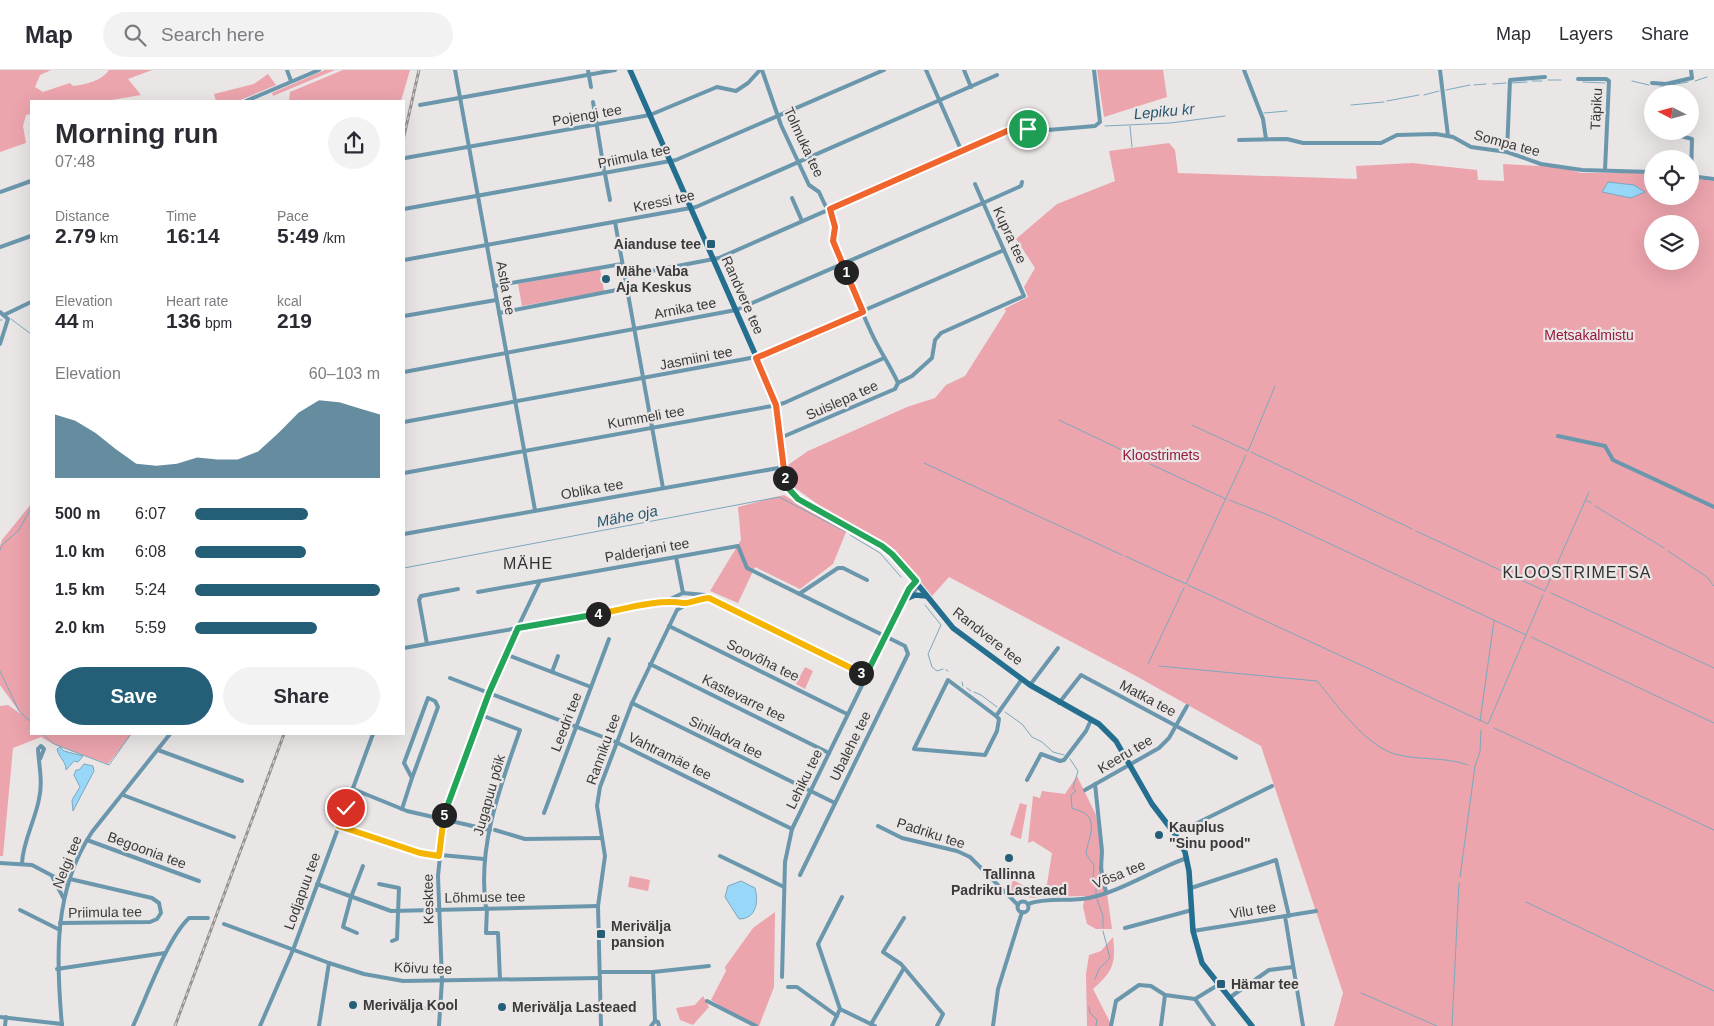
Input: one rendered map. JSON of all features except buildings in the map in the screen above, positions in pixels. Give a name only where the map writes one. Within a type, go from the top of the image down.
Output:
[{"type":"main road","name":"Randvere tee","points":[[630,70],[776,405],[787,485],[798,499],[882,546],[899,560],[953,628],[1030,685],[1091,720],[1116,741],[1152,804],[1175,834],[1187,857],[1193,931],[1202,963],[1252,1026]]},
{"type":"main road","points":[[908,598],[915,595],[926,596]]},
{"type":"street","points":[[287,70],[291,81]]},
{"type":"street","points":[[248,100],[319,70]]},
{"type":"street","name":"Astla tee","points":[[455,70],[535,510]]},
{"type":"street","points":[[420,105],[588,72],[615,70]]},
{"type":"street","name":"Pojengi tee","points":[[405,158],[650,115],[717,87],[736,91],[748,83],[761,70]]},
{"type":"street","name":"Tolmuka tee","points":[[761,70],[778,116],[809,185],[819,192],[825,205],[830,209],[835,227],[833,241],[884,358],[888,361],[898,383]]},
{"type":"street","name":"Priimula tee","points":[[405,209],[670,162],[884,70]]},
{"type":"street","points":[[926,70],[962,152]]},
{"type":"street","points":[[964,70],[971,87]]},
{"type":"street","points":[[625,276],[714,260],[1014,128],[1048,130],[1098,124],[1094,70]]},
{"type":"street","points":[[1244,70],[1263,119],[1266,139]]},
{"type":"street","points":[[1440,70],[1448,136]]},
{"type":"street","points":[[1652,83],[1666,84],[1692,78],[1691,70]]},
{"type":"street","points":[[588,72],[591,87]]},
{"type":"street","name":"Kressi tee","points":[[405,260],[614,221],[691,209],[997,76]]},
{"type":"street","points":[[1507,152],[1510,80],[1545,77]]},
{"type":"street","name":"Täpiku","points":[[1578,78],[1606,79],[1609,81],[1605,170]]},
{"type":"street","points":[[593,102],[610,200]]},
{"type":"street","name":"Sompa tee","points":[[1239,140],[1287,139],[1303,143],[1380,142],[1397,135],[1448,136],[1471,147],[1507,152],[1541,164],[1582,170],[1644,172]]},
{"type":"street","points":[[1699,177],[1714,179]]},
{"type":"street","points":[[0,192],[30,181]]},
{"type":"street","name":"Arnika tee","points":[[405,372],[736,310],[1021,186],[1022,182]]},
{"type":"street","name":"Kupra tee","points":[[975,184],[1024,292],[1024,296]]},
{"type":"street","points":[[792,198],[802,221]]},
{"type":"street","points":[[614,221],[663,488]]},
{"type":"street","points":[[0,247],[30,236]]},
{"type":"street","name":"Jasmiini tee","points":[[405,422],[756,358],[1004,250]]},
{"type":"street","points":[[494,286],[622,264]]},
{"type":"street","points":[[499,313],[627,288]]},
{"type":"street","name":"Suislepa tee","points":[[780,438],[895,390],[898,383],[912,376],[932,358],[935,340],[941,334],[1024,296]]},
{"type":"street","points":[[405,316],[496,300]]},
{"type":"street","points":[[4,315],[30,302]]},
{"type":"street","points":[[0,312],[8,319],[0,344]]},
{"type":"street","name":"Kummeli tee","points":[[405,473],[776,405],[884,358]]},
{"type":"street","points":[[1558,436],[1605,446],[1612,460],[1714,507]]},
{"type":"street","name":"Oblika tee","points":[[405,534],[784,466]]},
{"type":"street","name":"Palderjani tee","points":[[478,592],[738,546],[747,568],[886,637]]},
{"type":"street","points":[[676,557],[683,603]]},
{"type":"street","points":[[799,594],[838,568],[843,568],[867,580]]},
{"type":"street","name":"Kesktee","points":[[439,1026],[442,980],[438,910],[439,856],[444,820],[451,794],[489,693],[540,580]]},
{"type":"street","name":"Lehiku tee","points":[[902,605],[918,584]]},
{"type":"street","name":"Lehiku tee","points":[[782,978],[786,851],[792,829],[909,589],[918,584]]},
{"type":"street","points":[[427,644],[419,600],[421,596],[458,589]]},
{"type":"street","points":[[661,603],[683,594],[697,593],[866,675]]},
{"type":"street","points":[[683,594],[689,597],[683,603]]},
{"type":"street","points":[[405,648],[661,603],[683,603],[709,598]]},
{"type":"street","points":[[672,602],[677,609]]},
{"type":"street","name":"Ranniku tee","points":[[601,1026],[598,906],[604,866],[597,806],[600,787],[632,703],[677,609],[683,603]]},
{"type":"street","name":"Soovõha tee","points":[[669,626],[847,714]]},
{"type":"street","name":"Ubalehe tee","points":[[800,875],[908,654],[905,646],[886,637]]},
{"type":"street","name":"Leedri tee","points":[[544,813],[610,639]]},
{"type":"street","points":[[1030,685],[1058,648]]},
{"type":"street","points":[[505,654],[592,687]]},
{"type":"street","points":[[552,672],[558,656]]},
{"type":"street","name":"Kastevarre tee","points":[[650,664],[829,753]]},
{"type":"street","name":"Matka tee","points":[[1059,703],[1082,675],[1236,758]]},
{"type":"street","name":"Vahtramäe tee","points":[[450,678],[616,742],[792,829]]},
{"type":"street","points":[[996,716],[1022,679]]},
{"type":"street","points":[[948,680],[996,716],[999,719],[997,731],[985,755],[914,749],[948,680]]},
{"type":"street","points":[[402,809],[438,707],[435,701],[428,698],[404,763],[412,778]]},
{"type":"street","name":"Siniladva tee","points":[[632,703],[810,791]]},
{"type":"street","name":"Keeru tee","points":[[1085,790],[1159,748],[1176,726],[1187,706]]},
{"type":"street","name":"Jugapuu põik","points":[[481,715],[520,730],[500,790],[484,859],[487,908],[486,933],[498,932],[500,979]]},
{"type":"street","points":[[1027,780],[1040,754],[1060,761],[1064,760],[1091,720]]},
{"type":"street","name":"Nelgi tee","points":[[62,1025],[57,968],[60,923],[69,882],[87,840],[169,735]]},
{"type":"street","name":"Lodjapuu tee","points":[[260,1026],[293,950],[373,735]]},
{"type":"street","points":[[158,750],[242,781]]},
{"type":"street","points":[[22,864],[26,840],[36,812],[41,790],[40,758]]},
{"type":"street","points":[[1095,784],[1102,850],[1101,869],[1106,892]]},
{"type":"street","points":[[1175,834],[1272,786]]},
{"type":"street","points":[[353,789],[402,809],[490,830]]},
{"type":"street","points":[[810,791],[835,803]]},
{"type":"street","points":[[123,795],[234,837]]},
{"type":"street","points":[[339,826],[420,853],[484,859]]},
{"type":"street","name":"Padriku tee","points":[[878,826],[902,838],[957,851],[970,857],[1018,905]]},
{"type":"street","points":[[495,830],[525,839],[602,838]]},
{"type":"street","name":"Begoonia tee","points":[[87,840],[199,881]]},
{"type":"street","points":[[720,856],[784,887]]},
{"type":"street","name":"Võsa tee","points":[[1028,904],[1038,900],[1089,898],[1187,857]]},
{"type":"street","points":[[1190,888],[1276,860],[1287,916],[1293,968],[1303,1026]]},
{"type":"street","points":[[0,863],[35,866],[52,876],[69,882]]},
{"type":"street","points":[[357,933],[343,927],[351,897],[363,866]]},
{"type":"street","points":[[52,876],[64,900]]},
{"type":"street","name":"Priimula tee","points":[[60,923],[150,922],[157,919],[161,913],[159,903],[152,898],[69,882]]},
{"type":"street","name":"Lõhmuse tee","points":[[317,884],[384,909],[398,911],[598,906]]},
{"type":"street","points":[[378,884],[399,888],[397,939],[392,941]]},
{"type":"street","points":[[832,1026],[840,1009],[818,944],[842,897]]},
{"type":"street","points":[[993,1026],[998,989],[1022,912],[1027,910],[1028,904],[1022,901],[1018,905],[1019,910],[1022,912]]},
{"type":"street","points":[[20,910],[60,930]]},
{"type":"street","points":[[1125,928],[1192,910]]},
{"type":"street","name":"Vilu tee","points":[[1193,931],[1316,912]]},
{"type":"street","points":[[133,1026],[181,925],[189,918],[208,918]]},
{"type":"street","points":[[904,918],[883,952],[904,968],[943,1014],[937,1026]]},
{"type":"street","name":"Kõivu tee","points":[[224,924],[328,963],[364,974],[403,981],[600,978]]},
{"type":"street","points":[[57,968],[166,954]]},
{"type":"street","points":[[319,1026],[328,963]]},
{"type":"street","points":[[600,972],[653,972],[709,966]]},
{"type":"street","points":[[840,1009],[873,1025],[904,968]]},
{"type":"street","points":[[1229,998],[1269,970],[1293,968]]},
{"type":"street","points":[[651,1026],[654,1021],[653,972]]},
{"type":"street","points":[[1111,1026],[1116,1001],[1134,986],[1151,986],[1165,995],[1195,999],[1218,985]]},
{"type":"street","points":[[788,986],[797,987],[837,1016]]},
{"type":"street","points":[[1161,1026],[1165,995]]},
{"type":"street","points":[[1195,999],[1214,1026]]},
{"type":"street","points":[[707,1001],[756,1026]]},
{"type":"street","points":[[382,1005],[439,1010]]},
{"type":"street","points":[[0,1017],[62,1025]]},
{"type":"street","points":[[5,1026],[6,1017]]},
{"type":"street","points":[[654,1021],[658,1022],[659,1026]]},
{"type":"green space","points":[[0,70],[51,70],[40,75],[35,87],[43,92],[70,83],[73,86],[88,83],[103,77],[109,70],[152,70],[128,79],[141,95],[112,100],[30,100],[30,114],[26,115],[23,126],[26,143],[0,152]]},
{"type":"green space","points":[[325,70],[335,70],[273,96],[272,93]]},
{"type":"green space","points":[[343,70],[410,70],[401,100],[289,100],[290,92]]},
{"type":"green space","points":[[1097,70],[1163,70],[1167,97],[1104,117]]},
{"type":"green space","points":[[268,74],[276,85],[240,100],[216,100],[214,94],[254,84]]},
{"type":"green space","name":"Kloostrimets","points":[[1169,143],[1175,150],[1178,173],[1357,179],[1356,166],[1412,163],[1477,170],[1478,180],[1504,181],[1503,164],[1559,167],[1581,173],[1644,173],[1644,205],[1699,205],[1699,179],[1714,181],[1714,1026],[1334,1026],[1343,993],[1261,746],[1136,676],[949,577],[932,596],[908,565],[884,542],[826,510],[795,488],[788,465],[808,451],[907,407],[935,398],[946,385],[965,376],[1006,311],[1004,309],[1028,297],[1024,287],[1035,268],[1016,239],[1057,204],[1115,181],[1109,151]]},
{"type":"green space","points":[[600,269],[604,291],[522,306],[518,284]]},
{"type":"green space","points":[[784,495],[846,532],[833,564],[800,589],[755,567],[738,603],[710,591],[741,540],[738,507]]},
{"type":"green space","points":[[30,505],[30,735],[131,735],[108,764],[53,744],[41,737],[13,748],[3,856],[0,856],[0,706],[8,705],[21,714],[0,685],[0,546],[2,540]]},
{"type":"green space","points":[[805,667],[813,671],[805,689],[796,684]]},
{"type":"green space","points":[[1077,776],[1096,815],[1112,929],[1096,929],[1087,924],[1083,907],[1085,896],[1042,897],[1047,884],[1052,853],[1033,841],[1028,843],[1033,796],[1040,798],[1042,791],[1065,794]]},
{"type":"green space","points":[[1020,803],[1027,805],[1021,839],[1010,835]]},
{"type":"green space","points":[[630,876],[650,880],[648,891],[628,887]]},
{"type":"green space","points":[[1013,880],[1026,887],[1025,891],[1036,895],[1035,898],[1012,895],[1009,892]]},
{"type":"green space","points":[[775,912],[774,987],[759,1026],[753,1026],[711,1000],[726,971],[725,967],[753,928]]},
{"type":"green space","points":[[1113,937],[1114,954],[1112,966],[1105,977],[1093,989],[1112,1026],[1087,1026],[1086,974],[1089,955],[1101,951]]},
{"type":"green space","points":[[703,996],[709,1007],[693,1025],[680,1020],[676,1008],[695,1005]]},
{"type":"water","points":[[1608,182],[1634,185],[1644,191],[1631,198],[1602,192]]},
{"type":"water","points":[[60,747],[64,751],[83,756],[78,762],[74,761],[66,770],[57,749]]},
{"type":"water","points":[[84,764],[93,766],[94,771],[73,811],[72,800],[80,787],[74,775],[76,770],[79,770]]},
{"type":"water","points":[[741,881],[755,888],[757,899],[753,913],[739,919],[725,897],[728,886]]},
{"type":"waterway","name":"Lepiku kr","points":[[1695,81],[1707,77]]},
{"type":"waterway","name":"Lepiku kr","points":[[1548,80],[1561,80]]},
{"type":"waterway","name":"Lepiku kr","points":[[1532,81],[1542,81]]},
{"type":"waterway","name":"Lepiku kr","points":[[1632,81],[1649,85]]},
{"type":"waterway","name":"Lepiku kr","points":[[1512,83],[1527,82]]},
{"type":"waterway","name":"Lepiku kr","points":[[1583,82],[1605,83]]},
{"type":"waterway","name":"Lepiku kr","points":[[1671,85],[1688,82]]},
{"type":"waterway","name":"Lepiku kr","points":[[1493,84],[1506,83]]},
{"type":"waterway","name":"Lepiku kr","points":[[1474,85],[1486,84]]},
{"type":"waterway","name":"Lepiku kr","points":[[1446,90],[1470,85]]},
{"type":"waterway","name":"Lepiku kr","points":[[1424,95],[1439,91]]},
{"type":"waterway","name":"Lepiku kr","points":[[1387,101],[1419,95]]},
{"type":"waterway","name":"Lepiku kr","points":[[1351,105],[1384,102]]},
{"type":"waterway","name":"Lepiku kr","points":[[1264,113],[1287,111]]},
{"type":"waterway","name":"Lepiku kr","points":[[1105,126],[1170,123],[1225,116]]},
{"type":"waterway","points":[[1130,126],[1132,147]]},
{"type":"waterway","name":"Mähe oja","points":[[11,319],[30,333]]},
{"type":"waterway","points":[[1192,425],[1248,451],[1275,386]]},
{"type":"waterway","points":[[1059,420],[1147,462]]},
{"type":"waterway","points":[[1251,452],[1412,529]]},
{"type":"waterway","points":[[1125,556],[1186,584],[1246,455]]},
{"type":"waterway","points":[[924,463],[1122,555]]},
{"type":"waterway","points":[[1150,464],[1226,499]]},
{"type":"waterway","points":[[1416,531],[1545,591],[1589,492]]},
{"type":"waterway","name":"Mähe oja","points":[[405,568],[779,497],[846,532]]},
{"type":"waterway","points":[[1229,500],[1268,515],[1526,635]]},
{"type":"waterway","points":[[1586,500],[1591,503]]},
{"type":"waterway","points":[[1595,506],[1664,548]]},
{"type":"waterway","name":"Mähe oja","points":[[0,550],[2,545],[19,530],[30,510]]},
{"type":"waterway","name":"Mähe oja","points":[[850,535],[880,553],[901,577]]},
{"type":"waterway","points":[[1668,551],[1707,577],[1714,586]]},
{"type":"waterway","points":[[1188,585],[1488,724],[1543,595]]},
{"type":"waterway","points":[[1148,664],[1184,588]]},
{"type":"waterway","points":[[1551,593],[1714,668]]},
{"type":"waterway","points":[[925,605],[941,625],[928,654],[932,667],[937,671],[943,669]]},
{"type":"waterway","points":[[1480,721],[1494,621]]},
{"type":"waterway","points":[[1531,637],[1714,723]]},
{"type":"waterway","points":[[1159,666],[1317,681],[1352,723],[1373,742],[1384,749],[1404,756],[1449,760],[1468,765]]},
{"type":"waterway","name":"Mähe oja","points":[[0,671],[19,711],[30,721]]},
{"type":"waterway","name":"Mähe oja","points":[[962,682],[963,686]]},
{"type":"waterway","name":"Mähe oja","points":[[967,688],[971,691]]},
{"type":"waterway","name":"Mähe oja","points":[[974,692],[997,707]]},
{"type":"waterway","points":[[1005,712],[1022,724],[1032,737],[1042,742],[1053,752],[1064,755]]},
{"type":"waterway","points":[[1494,728],[1714,830]]},
{"type":"waterway","points":[[1460,877],[1475,766],[1480,752],[1481,730]]},
{"type":"waterway","name":"Mähe oja","points":[[44,735],[54,744],[109,765],[130,735]]},
{"type":"waterway","name":"Mähe oja","points":[[1070,759],[1078,771],[1073,788],[1076,791],[1071,795],[1072,808],[1084,813],[1090,819],[1091,834],[1086,854],[1094,865],[1093,879],[1096,886]]},
{"type":"waterway","points":[[1452,1026],[1459,883]]},
{"type":"waterway","name":"Mähe oja","points":[[1096,889],[1096,894]]},
{"type":"waterway","points":[[1097,899],[1103,916],[1103,927]]},
{"type":"waterway","points":[[1526,902],[1714,991]]},
{"type":"waterway","points":[[1095,979],[1099,969],[1110,958],[1103,931]]},
{"type":"waterway","points":[[1361,993],[1437,1026]]},
{"type":"waterway","points":[[1089,1007],[1090,1013],[1097,1020],[1096,1026]]},
{"type":"railway","points":[[405,132],[419,70]]},
{"type":"railway","points":[[175,1026],[284,735]]},
{"type":"place","name":"Aianduse tee","points":[[711,244]]},
{"type":"place","name":"Mähe Vaba Aja Keskus","points":[[606,279]]},
{"type":"place","name":"Kauplus \"Sinu pood\"","points":[[1159,835]]},
{"type":"place","name":"Tallinna Padriku Lasteaed","points":[[1009,858]]},
{"type":"place","name":"Merivälja pansion","points":[[601,934]]},
{"type":"place","name":"Hämar tee","points":[[1221,984]]},
{"type":"place","name":"Merivälja Kool","points":[[353,1005]]},
{"type":"place","name":"Merivälja Lasteaed","points":[[502,1007]]},
{"type":"district","name":"MÄHE","points":[[528,563]]},
{"type":"district","name":"KLOOSTRIMETSA","points":[[1577,572]]},
{"type":"route","points":[[346,808],[339,826],[386,843],[420,853],[439,856],[444,817],[451,794],[505,654],[518,628],[661,603],[680,602],[685,604],[695,599],[709,598],[866,675],[909,589],[916,581],[905,567],[882,546],[798,499],[791,491],[785,478],[776,405],[756,358],[863,312],[833,241],[835,227],[830,209],[973,148],[1014,128],[1028,129]]},
{"type":"park label","name":"Metsakalmistu","points":[[1589,335]]}]
